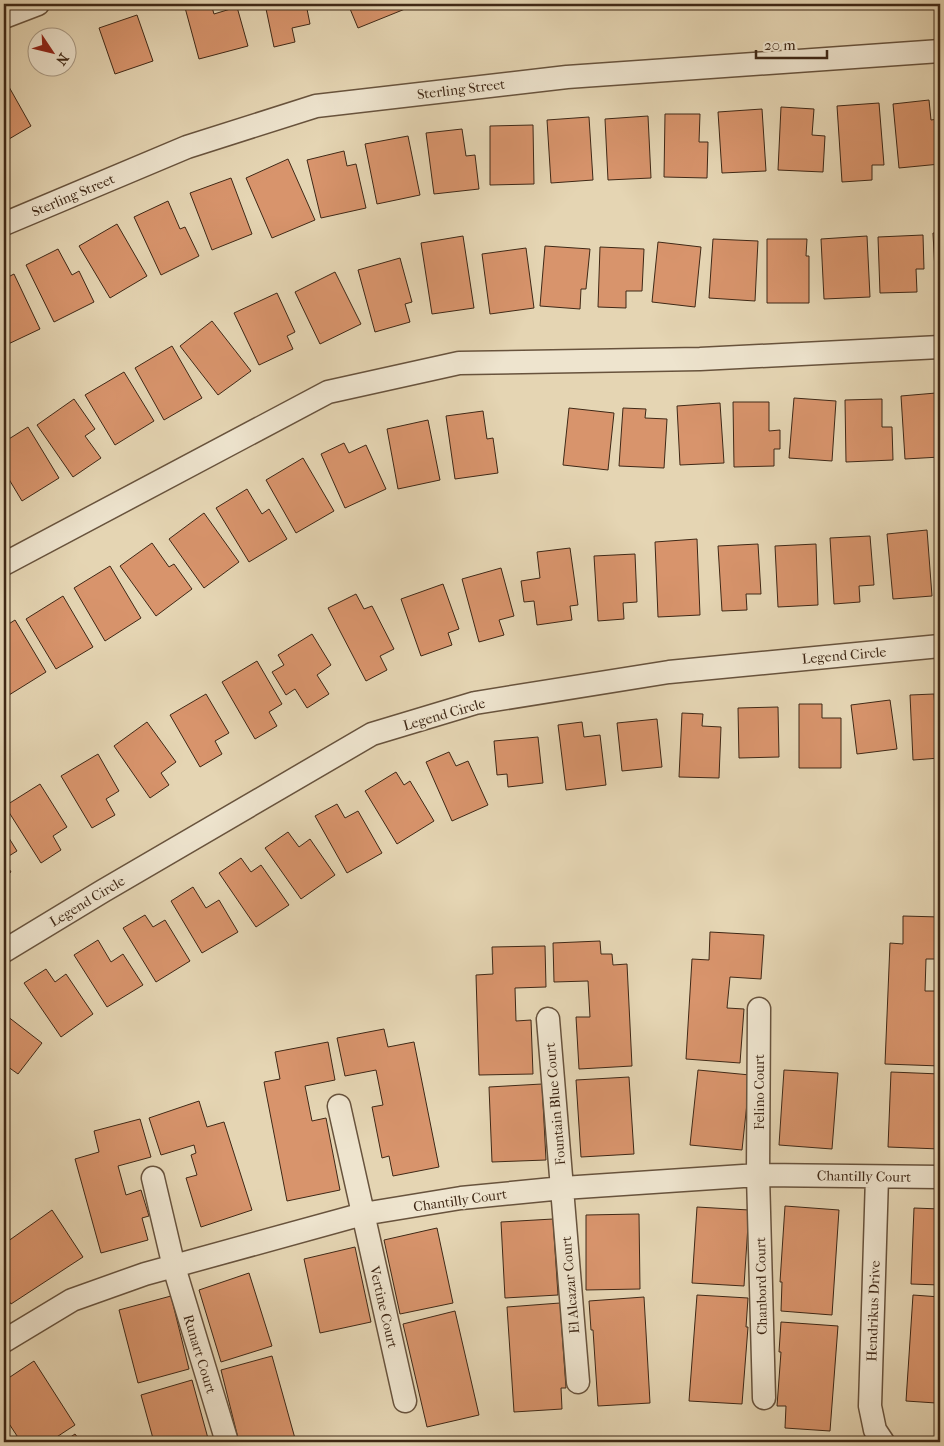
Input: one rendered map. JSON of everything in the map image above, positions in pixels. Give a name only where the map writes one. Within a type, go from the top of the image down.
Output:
[{"type":"street","points":[[4,16],[38,4]]},
{"type":"street","name":"Sterling Street","points":[[4,224],[187,147],[316,106],[567,77],[940,51]]},
{"type":"street","points":[[4,564],[328,392],[459,363],[700,359],[940,347]]},
{"type":"street","name":"Legend Circle","points":[[4,951],[372,734],[475,703],[659,673],[940,646]]},
{"type":"street","name":"Felino Court","points":[[758,1175],[759,1009]]},
{"type":"street","name":"Fountain Blue Court","points":[[548,1019],[563,1188]]},
{"type":"street","name":"Vertine Court","points":[[339,1106],[405,1401]]},
{"type":"street","name":"Chantilly Court","points":[[4,1341],[72,1300],[145,1274],[363,1214],[462,1198],[563,1188],[758,1175],[940,1177]]},
{"type":"street","name":"Chanbord Court","points":[[758,1175],[764,1398]]},
{"type":"street","name":"Hendrikus Drive","points":[[877,1177],[870,1406],[875,1430],[883,1442]]},
{"type":"street","name":"Runart Court","points":[[152,1178],[174,1267],[227,1442]]},
{"type":"street","name":"El Alcazar Court","points":[[563,1188],[578,1382]]},
{"type":"building","points":[[184,4],[211,4],[214,14],[237,7],[248,46],[199,59]]},
{"type":"building","points":[[265,4],[306,4],[310,24],[292,28],[295,42],[274,47]]},
{"type":"building","points":[[348,4],[403,4],[405,9],[358,28]]},
{"type":"building","points":[[137,15],[153,61],[115,74],[99,28]]},
{"type":"building","points":[[4,78],[31,126],[4,142]]},
{"type":"building","points":[[929,100],[931,120],[938,119],[940,164],[899,168],[893,104]]},
{"type":"building","points":[[879,103],[884,165],[872,165],[872,180],[842,182],[837,106]]},
{"type":"building","points":[[781,107],[814,109],[812,135],[825,136],[823,172],[778,170]]},
{"type":"building","points":[[762,109],[766,171],[722,173],[718,112]]},
{"type":"building","points":[[665,114],[700,114],[699,142],[708,142],[707,178],[664,177]]},
{"type":"building","points":[[648,116],[651,178],[608,180],[605,119]]},
{"type":"building","points":[[589,117],[593,180],[551,183],[547,120]]},
{"type":"building","points":[[533,125],[534,184],[490,185],[490,126]]},
{"type":"building","points":[[462,129],[466,156],[475,155],[479,189],[434,194],[426,133]]},
{"type":"building","points":[[408,136],[420,195],[377,204],[365,144]]},
{"type":"building","points":[[344,151],[347,166],[356,164],[366,208],[321,218],[307,160]]},
{"type":"building","points":[[288,159],[315,220],[272,238],[246,178]]},
{"type":"building","points":[[231,178],[252,234],[212,250],[190,193]]},
{"type":"building","points":[[168,201],[180,229],[185,227],[199,256],[161,275],[134,217]]},
{"type":"building","points":[[117,224],[147,276],[110,298],[79,246]]},
{"type":"building","points":[[933,233],[940,233],[940,290],[936,290]]},
{"type":"building","points":[[923,235],[924,269],[916,269],[917,292],[880,293],[878,237]]},
{"type":"building","points":[[463,236],[474,308],[432,314],[421,243]]},
{"type":"building","points":[[867,236],[870,297],[824,299],[821,239]]},
{"type":"building","points":[[713,239],[758,241],[755,301],[709,298]]},
{"type":"building","points":[[767,239],[807,239],[806,256],[809,256],[809,303],[767,303]]},
{"type":"building","points":[[658,242],[701,247],[695,307],[652,302]]},
{"type":"building","points":[[545,246],[590,249],[586,289],[581,289],[580,309],[540,306]]},
{"type":"building","points":[[600,247],[644,249],[642,291],[626,291],[626,308],[598,307]]},
{"type":"building","points":[[526,248],[534,308],[490,314],[482,254]]},
{"type":"building","points":[[58,249],[72,275],[79,271],[94,302],[54,322],[26,265]]},
{"type":"building","points":[[400,258],[412,302],[405,304],[410,322],[375,332],[358,270]]},
{"type":"building","points":[[335,272],[361,324],[320,344],[295,292]]},
{"type":"building","points":[[14,274],[40,329],[4,346],[4,279]]},
{"type":"building","points":[[277,293],[295,332],[287,336],[293,349],[259,365],[234,313]]},
{"type":"building","points":[[212,321],[251,371],[218,395],[180,346]]},
{"type":"building","points":[[172,346],[202,398],[164,420],[135,368]]},
{"type":"building","points":[[124,372],[154,421],[115,445],[85,395]]},
{"type":"building","points":[[936,393],[938,422],[940,422],[940,457],[905,459],[901,396]]},
{"type":"building","points":[[794,398],[836,401],[832,461],[789,458]]},
{"type":"building","points":[[74,399],[95,429],[85,436],[101,458],[73,477],[37,425]]},
{"type":"building","points":[[882,399],[882,427],[892,427],[893,460],[846,462],[845,400]]},
{"type":"building","points":[[733,402],[769,402],[769,431],[780,430],[780,449],[774,449],[774,466],[734,467]]},
{"type":"building","points":[[720,403],[724,463],[680,465],[677,406]]},
{"type":"building","points":[[569,408],[614,413],[608,470],[563,465]]},
{"type":"building","points":[[623,408],[646,409],[645,418],[667,419],[664,468],[619,466]]},
{"type":"building","points":[[483,411],[487,439],[493,438],[498,473],[455,479],[446,416]]},
{"type":"building","points":[[428,420],[440,480],[398,489],[387,429]]},
{"type":"building","points":[[28,427],[59,478],[22,501],[4,471],[4,442]]},
{"type":"building","points":[[344,443],[349,453],[366,445],[386,489],[345,508],[321,454]]},
{"type":"building","points":[[303,458],[334,511],[296,533],[266,480]]},
{"type":"building","points":[[247,489],[262,514],[269,509],[287,539],[249,562],[216,508]]},
{"type":"building","points":[[204,513],[239,562],[204,588],[169,539]]},
{"type":"building","points":[[927,530],[932,596],[893,599],[887,534]]},
{"type":"building","points":[[870,536],[874,585],[859,586],[860,602],[834,604],[830,538]]},
{"type":"building","points":[[697,539],[700,615],[658,617],[655,542]]},
{"type":"building","points":[[152,543],[169,567],[174,564],[192,589],[156,616],[120,566]]},
{"type":"building","points":[[758,544],[761,594],[746,594],[747,610],[722,611],[718,546]]},
{"type":"building","points":[[816,544],[818,605],[778,607],[775,546]]},
{"type":"building","points":[[570,548],[578,605],[570,606],[572,620],[537,625],[534,601],[524,602],[521,581],[540,578],[537,552]]},
{"type":"building","points":[[635,554],[637,602],[623,603],[624,619],[598,621],[594,556]]},
{"type":"building","points":[[110,566],[141,618],[105,641],[74,588]]},
{"type":"building","points":[[501,568],[514,616],[499,620],[504,635],[479,642],[462,579]]},
{"type":"building","points":[[443,584],[459,629],[448,633],[452,645],[421,656],[401,599]]},
{"type":"building","points":[[356,594],[364,609],[372,606],[394,649],[380,656],[387,670],[366,681],[328,608]]},
{"type":"building","points":[[63,596],[93,647],[56,669],[26,619]]},
{"type":"building","points":[[15,620],[46,672],[9,695],[4,687],[4,627]]},
{"type":"building","points":[[312,634],[331,665],[317,675],[329,694],[307,708],[295,689],[286,695],[272,672],[284,665],[278,655]]},
{"type":"building","points":[[257,661],[282,704],[269,712],[277,726],[255,739],[222,682]]},
{"type":"building","points":[[206,694],[229,733],[215,741],[222,754],[200,767],[170,715]]},
{"type":"building","points":[[934,694],[935,708],[940,708],[940,758],[913,760],[910,695]]},
{"type":"building","points":[[890,700],[897,749],[857,754],[851,705]]},
{"type":"building","points":[[799,704],[822,704],[822,718],[841,718],[841,768],[799,768]]},
{"type":"building","points":[[778,707],[779,757],[739,758],[738,708]]},
{"type":"building","points":[[682,713],[703,714],[702,726],[721,727],[719,778],[679,777]]},
{"type":"building","points":[[657,719],[662,767],[622,771],[617,723]]},
{"type":"building","points":[[147,722],[176,762],[161,773],[169,785],[150,798],[114,746]]},
{"type":"building","points":[[582,722],[584,737],[600,735],[606,785],[566,790],[558,725]]},
{"type":"building","points":[[538,737],[543,783],[508,787],[507,774],[497,775],[494,741]]},
{"type":"building","points":[[449,752],[456,766],[468,761],[488,805],[452,821],[426,762]]},
{"type":"building","points":[[98,754],[119,791],[106,799],[115,815],[92,828],[61,776]]},
{"type":"building","points":[[396,772],[404,785],[410,781],[434,821],[397,844],[365,791]]},
{"type":"building","points":[[40,784],[67,827],[53,836],[61,850],[41,863],[5,806]]},
{"type":"building","points":[[337,804],[345,818],[358,811],[382,853],[347,873],[315,816]]},
{"type":"building","points":[[4,830],[17,851],[4,859]]},
{"type":"building","points":[[288,832],[299,847],[310,839],[335,875],[301,899],[265,848]]},
{"type":"building","points":[[241,858],[251,872],[261,865],[289,905],[256,927],[219,873]]},
{"type":"building","points":[[4,861],[11,872],[4,877]]},
{"type":"building","points":[[193,887],[206,908],[219,900],[238,932],[202,953],[171,901]]},
{"type":"building","points":[[145,915],[153,927],[165,920],[190,961],[156,982],[123,928]]},
{"type":"building","points":[[903,916],[940,917],[940,959],[926,959],[925,991],[940,991],[940,1066],[885,1064],[890,943],[903,944]]},
{"type":"building","points":[[710,932],[764,935],[761,979],[730,977],[727,1008],[744,1009],[740,1063],[686,1059],[692,959],[709,960]]},
{"type":"building","points":[[98,940],[111,962],[123,954],[143,985],[107,1007],[74,955]]},
{"type":"building","points":[[600,941],[601,954],[612,954],[613,965],[627,964],[632,1066],[579,1069],[576,1017],[590,1017],[588,981],[554,982],[553,943]]},
{"type":"building","points":[[545,946],[546,987],[515,988],[516,1021],[531,1020],[533,1074],[479,1075],[476,975],[493,974],[492,947]]},
{"type":"building","points":[[46,969],[55,982],[66,974],[93,1014],[61,1037],[24,983]]},
{"type":"building","points":[[7,1016],[42,1043],[18,1074],[4,1064],[4,1021]]},
{"type":"building","points":[[384,1029],[388,1047],[414,1042],[439,1167],[393,1176],[389,1156],[382,1158],[372,1107],[383,1105],[376,1070],[345,1076],[337,1038]]},
{"type":"building","points":[[328,1042],[335,1080],[305,1086],[312,1121],[326,1118],[340,1190],[287,1201],[264,1082],[280,1079],[275,1052]]},
{"type":"building","points":[[698,1070],[750,1075],[742,1150],[690,1145]]},
{"type":"building","points":[[784,1070],[838,1073],[832,1149],[779,1145]]},
{"type":"building","points":[[891,1072],[940,1074],[940,1149],[888,1147]]},
{"type":"building","points":[[629,1077],[634,1154],[581,1157],[576,1080]]},
{"type":"building","points":[[542,1084],[546,1160],[492,1162],[489,1087]]},
{"type":"building","points":[[199,1101],[207,1127],[224,1122],[252,1210],[201,1227],[186,1178],[197,1175],[191,1155],[196,1153],[194,1145],[161,1155],[149,1118]]},
{"type":"building","points":[[140,1119],[151,1157],[118,1166],[126,1195],[141,1190],[149,1216],[142,1218],[148,1240],[101,1253],[75,1159],[99,1152],[94,1131]]},
{"type":"building","points":[[785,1206],[839,1210],[832,1315],[781,1311],[782,1282],[780,1282]]},
{"type":"building","points":[[697,1207],[749,1210],[744,1286],[692,1283]]},
{"type":"building","points":[[914,1208],[940,1209],[940,1285],[911,1284]]},
{"type":"building","points":[[52,1210],[83,1257],[11,1304],[7,1298],[4,1300],[4,1244]]},
{"type":"building","points":[[639,1214],[640,1289],[586,1290],[586,1215]]},
{"type":"building","points":[[553,1219],[558,1295],[505,1298],[501,1222]]},
{"type":"building","points":[[437,1228],[453,1303],[400,1314],[384,1240]]},
{"type":"building","points":[[355,1247],[371,1322],[320,1333],[304,1259]]},
{"type":"building","points":[[249,1273],[272,1346],[221,1362],[199,1290]]},
{"type":"building","points":[[697,1295],[748,1298],[746,1327],[748,1327],[742,1404],[689,1401]]},
{"type":"building","points":[[913,1295],[940,1297],[940,1422],[935,1422],[936,1403],[906,1401]]},
{"type":"building","points":[[171,1296],[189,1369],[138,1383],[119,1310]]},
{"type":"building","points":[[644,1297],[650,1403],[598,1406],[593,1330],[591,1330],[589,1301]]},
{"type":"building","points":[[560,1303],[566,1388],[561,1388],[562,1409],[514,1412],[507,1307]]},
{"type":"building","points":[[455,1311],[479,1415],[427,1427],[403,1324]]},
{"type":"building","points":[[781,1322],[838,1326],[830,1431],[785,1428],[786,1406],[777,1406]]},
{"type":"building","points":[[272,1356],[296,1442],[239,1442],[221,1370]]},
{"type":"building","points":[[34,1361],[75,1425],[49,1442],[21,1442],[4,1416],[4,1406],[6,1404],[4,1400],[4,1381]]},
{"type":"building","points":[[192,1380],[209,1442],[154,1442],[141,1395]]},
{"type":"building","points":[[75,1434],[81,1442],[63,1442]]}]
